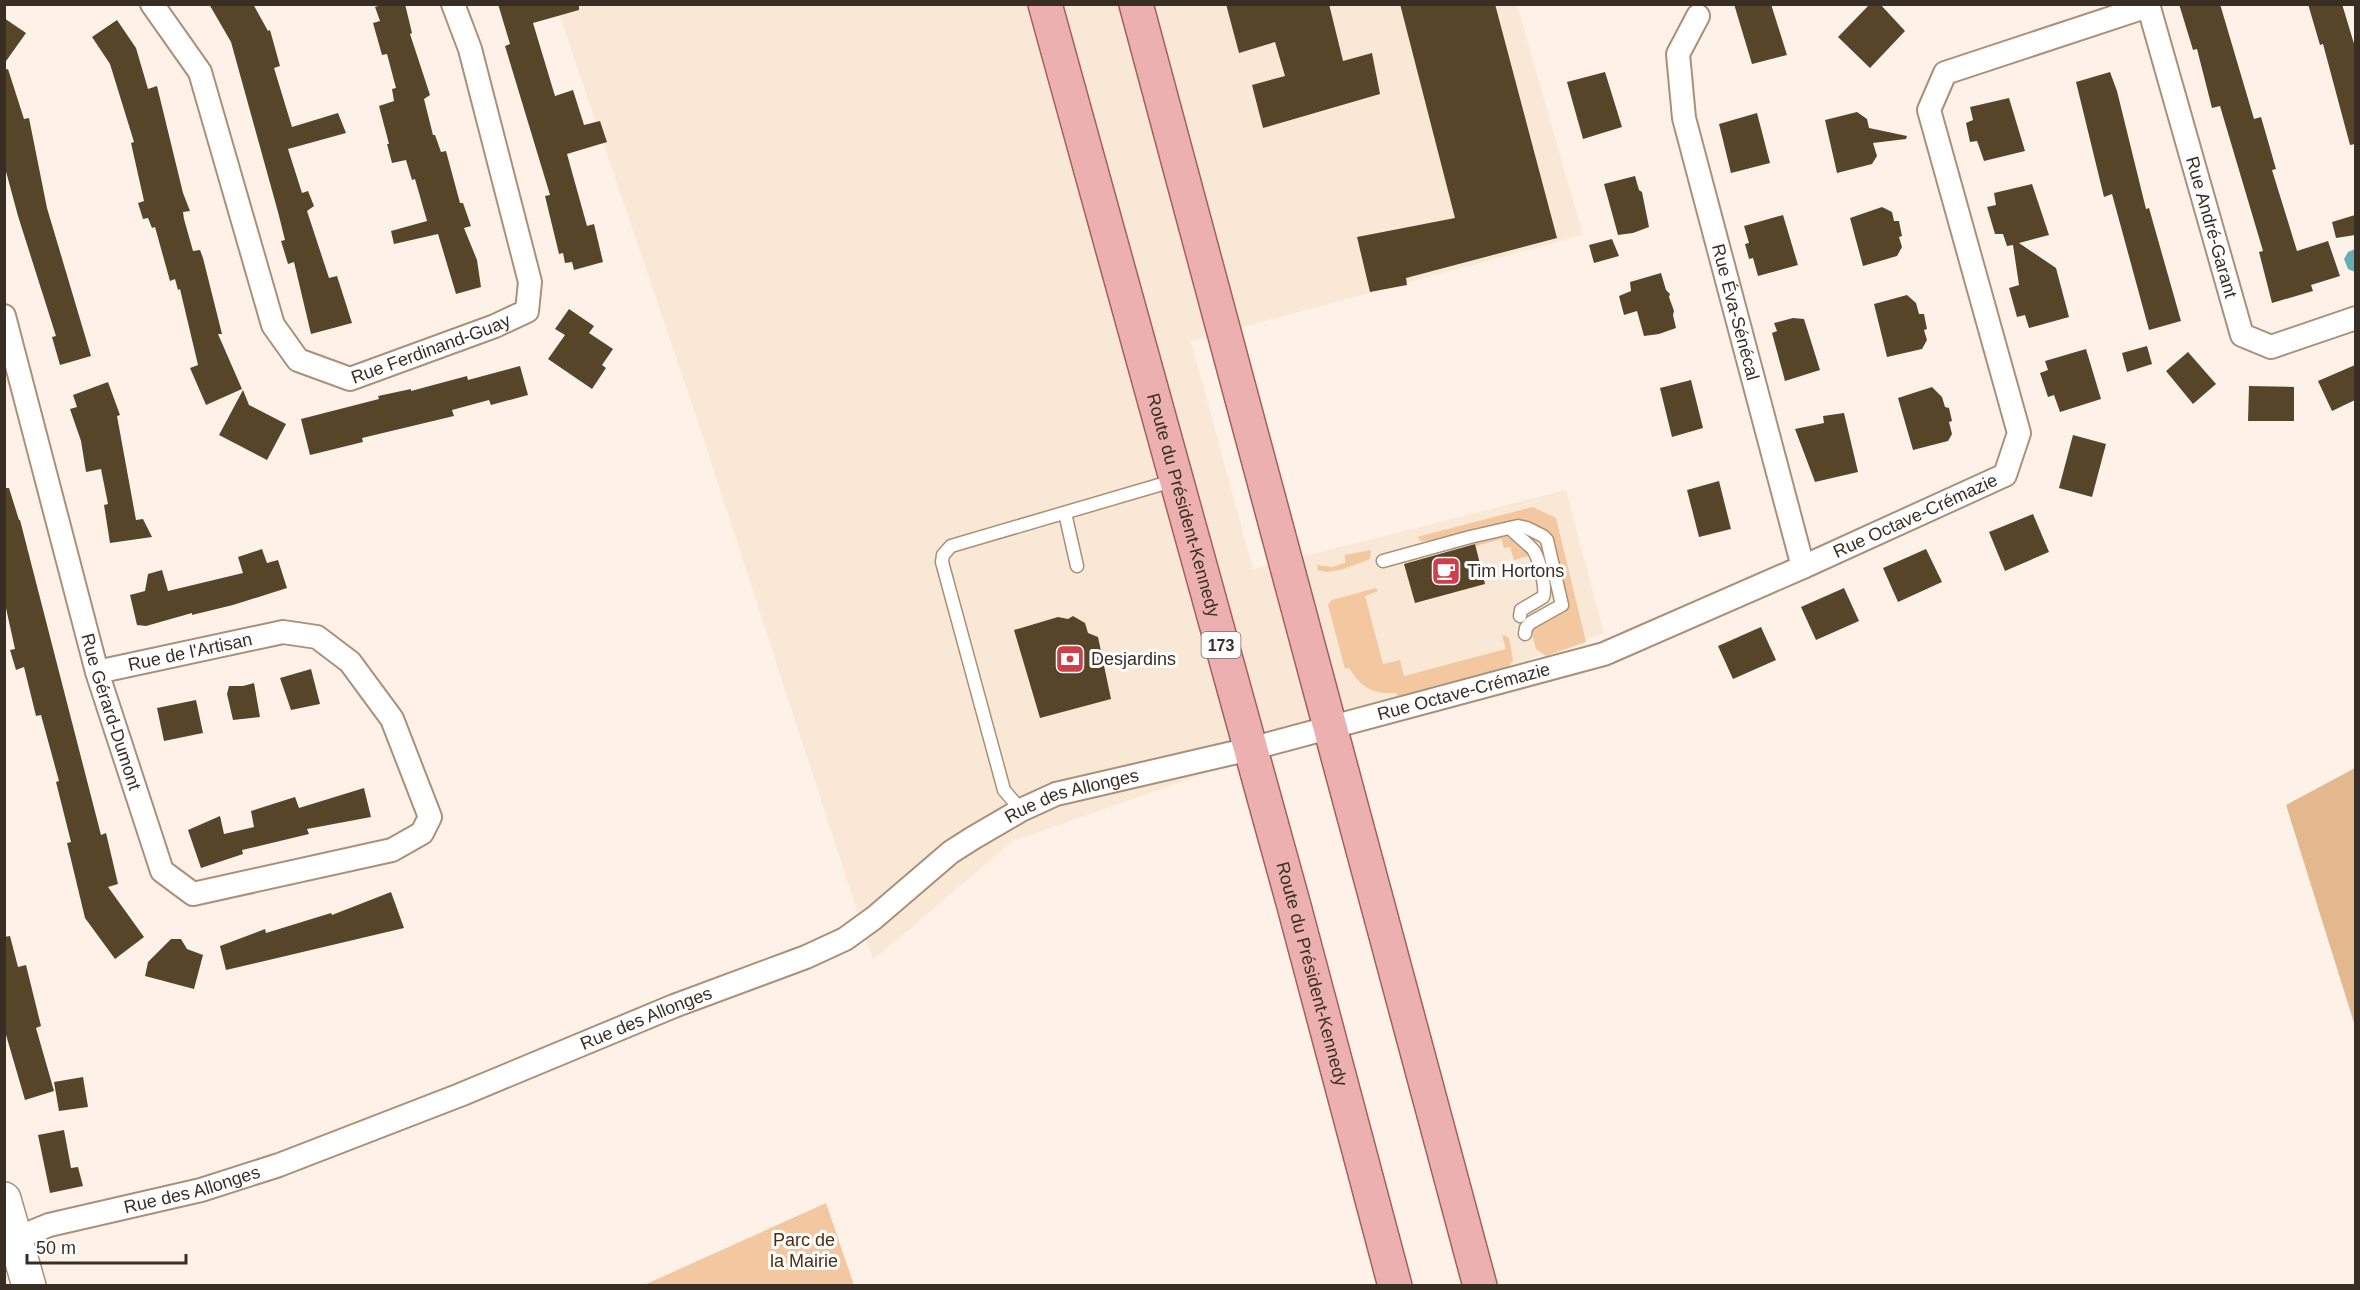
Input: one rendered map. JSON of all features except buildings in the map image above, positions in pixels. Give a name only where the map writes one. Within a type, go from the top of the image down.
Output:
[{"type":"main road","name":"Route du Président-Kennedy","points":[[1045,4],[1294,906],[1395,1286]]},
{"type":"main road","points":[[1136,4],[1479,1286]]},
{"type":"street","name":"Rue Ferdinand-Guay","points":[[152,4],[200,72],[273,325],[298,360],[350,379],[495,326],[526,311],[530,282],[470,49],[453,4]]},
{"type":"street","name":"Rue Octave-Crémazie","points":[[1250,750],[1604,654],[2005,475],[2019,433],[1929,110],[1945,73],[2148,5]]},
{"type":"street","name":"Rue André-Garant","points":[[2148,5],[2242,335],[2271,347],[2355,318]]},
{"type":"street","name":"Rue Éva-Sénécal","points":[[1698,16],[1678,54],[1684,118],[1803,567]]},
{"type":"street","name":"Rue Gérard-Dumont","points":[[4,316],[97,672],[162,871],[193,894],[392,850],[422,834],[430,817],[392,719],[350,662],[317,637],[283,632]]},
{"type":"street","name":"Rue de l'Artisan","points":[[97,672],[283,632]]},
{"type":"street","name":"Rue des Allonges","points":[[15,1239],[49,1225],[201,1190],[279,1165],[460,1095],[674,1006],[806,957],[845,939],[908,892],[951,852],[1021,810],[1056,794],[1250,750]]},
{"type":"street","points":[[4,1199],[29,1286]]},
{"type":"lane","points":[[1021,810],[1004,790],[942,562],[943,555],[951,546],[1176,480]]},
{"type":"lane","points":[[1065,513],[1077,566]]},
{"type":"lane","points":[[1383,561],[1518,526],[1538,533],[1546,540],[1562,605],[1530,623],[1525,634]]},
{"type":"lane","points":[[1510,528],[1521,541],[1534,550],[1545,588],[1543,597],[1521,610],[1520,616]]},
{"type":"shaded area","points":[[556,5],[1517,5],[1583,235],[1191,341],[1253,569],[1566,490],[1604,633],[1013,841],[873,960],[695,413]]},
{"type":"shaded area","points":[[2355,768],[2355,1026],[2286,805]]},
{"type":"green space","points":[[1533,507],[1556,518],[1586,642],[1546,656],[1536,649],[1531,629],[1569,607],[1551,537],[1546,531],[1521,519],[1427,541],[1421,541],[1417,537]]},
{"type":"green space","points":[[1505,535],[1527,550],[1530,556],[1514,560],[1510,547],[1504,548],[1501,539],[1476,546],[1474,541]]},
{"type":"green space","points":[[1371,550],[1370,559],[1330,572],[1318,570],[1317,565],[1332,567],[1345,563],[1345,555]]},
{"type":"green space","points":[[1376,588],[1378,591],[1365,596],[1383,664],[1400,660],[1404,676],[1506,649],[1502,636],[1504,635],[1509,638],[1513,660],[1503,669],[1398,697],[1396,693],[1374,691],[1368,688],[1349,668],[1345,669],[1328,605],[1332,600]]},
{"type":"green space","name":"Parc de la Mairie","points":[[826,1203],[854,1285],[644,1285]]},
{"type":"water","points":[[2355,249],[2356,272],[2348,269],[2344,259],[2348,252]]},
{"type":"place","name":"Tim Hortons","points":[[1446,571]]},
{"type":"place","name":"Desjardins","points":[[1070,659]]}]
